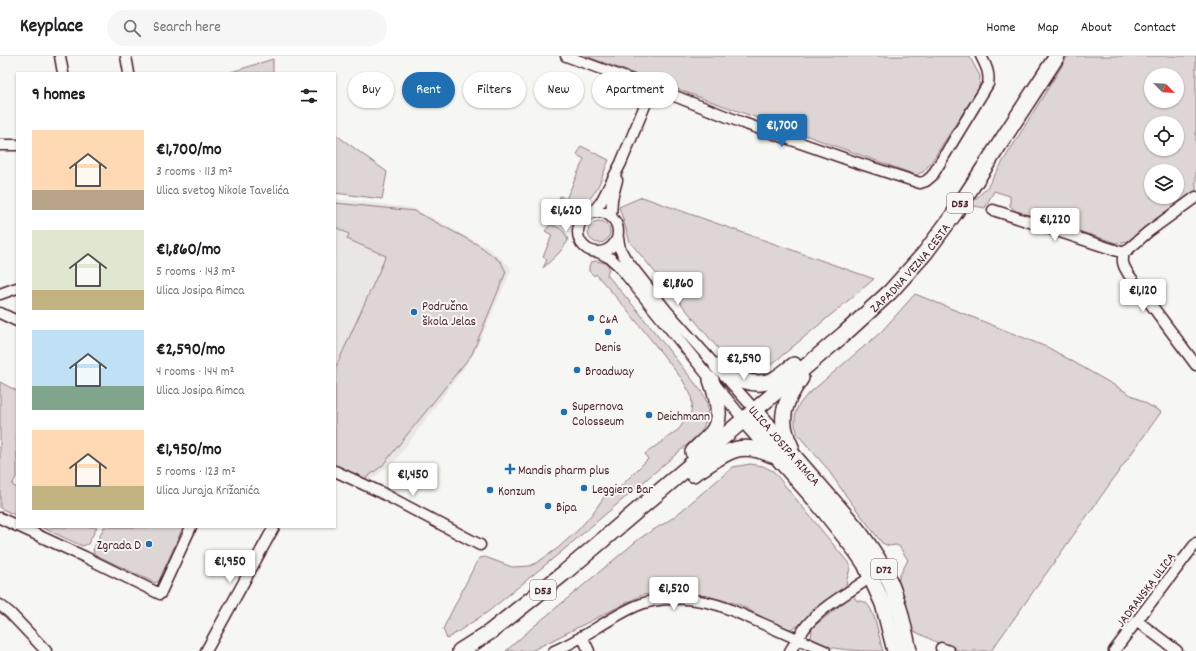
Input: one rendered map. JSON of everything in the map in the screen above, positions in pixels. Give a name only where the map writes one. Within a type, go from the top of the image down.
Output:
[{"type":"main road","name":"ZAPADNA VEZNA CESTA","points":[[750,415],[890,292],[925,253],[954,214],[1057,56]]},
{"type":"main road","points":[[717,366],[739,379],[750,382],[765,382],[780,376],[819,347],[844,334]]},
{"type":"main road","points":[[798,461],[785,434],[783,416],[788,399],[794,387],[814,360]]},
{"type":"main road","points":[[684,471],[690,455],[711,434],[717,423],[718,404],[716,392],[711,380]]},
{"type":"main road","name":"ULICA JOSIPA RIMCA","points":[[750,415],[775,456],[818,503],[856,551],[871,577],[883,604],[895,651]]},
{"type":"main road","name":"ULICA JOSIPA RIMCA","points":[[750,415],[798,461],[869,544],[883,568],[895,596],[909,651]]},
{"type":"main road","name":"D53","points":[[460,651],[490,632],[521,608],[750,415]]},
{"type":"main road","points":[[672,482],[688,478],[703,469],[716,458],[734,449],[755,448],[775,456]]},
{"type":"street","points":[[60,56],[63,72]]},
{"type":"street","points":[[126,56],[129,72]]},
{"type":"street","points":[[566,56],[610,72]]},
{"type":"street","points":[[678,98],[750,125],[920,183],[926,181],[932,176],[988,84],[988,69],[981,56]]},
{"type":"street","name":"ULICA JOSIPA RIMCA","points":[[644,108],[621,163],[601,202],[592,213],[584,217],[580,222],[578,228],[578,238],[588,250],[600,253],[610,258],[618,265],[711,380],[750,415]]},
{"type":"street","points":[[0,145],[16,145]]},
{"type":"street","name":"ULICA JOSIPA RIMCA","points":[[621,163],[612,199],[611,217],[618,226],[620,249],[625,258],[666,310],[717,366],[750,415]]},
{"type":"street","points":[[1196,197],[1148,232],[1124,253],[1122,259],[1123,265],[1129,275],[1196,365]]},
{"type":"street","points":[[993,210],[1124,253]]},
{"type":"street","points":[[592,213],[606,213],[611,217]]},
{"type":"street","points":[[600,253],[611,248],[618,238]]},
{"type":"street","points":[[0,294],[16,288]]},
{"type":"street","points":[[0,313],[16,321]]},
{"type":"street","points":[[336,472],[380,492],[480,546]]},
{"type":"street","points":[[0,518],[16,525]]},
{"type":"street","points":[[22,528],[160,594],[191,528]]},
{"type":"street","points":[[206,651],[273,528]]},
{"type":"street","name":"JADRANSKA ULICA","points":[[1114,651],[1196,543]]},
{"type":"street","points":[[790,651],[807,625],[820,612],[883,568]]},
{"type":"street","points":[[554,651],[637,606],[654,601],[693,599],[714,603],[825,651]]},
{"type":"street","points":[[0,605],[10,613],[46,651]]},
{"type":"street","points":[[1137,621],[1177,651]]},
{"type":"street","points":[[582,636],[589,651]]},
{"type":"shaded area","points":[[585,56],[969,56],[980,76],[979,88],[930,164],[923,172],[916,175],[678,89],[678,72],[630,72]]},
{"type":"shaded area","points":[[1068,56],[1196,56],[1196,196],[1129,241],[1116,243],[1016,211],[1010,206],[1010,196],[994,191],[985,208],[969,205],[986,189]]},
{"type":"shaded area","points":[[273,59],[273,72],[231,72]]},
{"type":"shaded area","points":[[336,135],[387,172],[382,199],[336,193]]},
{"type":"shaded area","points":[[581,146],[609,160],[594,193],[589,199],[575,207],[564,208],[558,204],[560,196],[566,199],[584,159],[577,155]]},
{"type":"shaded area","points":[[642,197],[874,279],[772,364],[763,369],[751,369],[736,366],[726,358],[630,242],[619,207]]},
{"type":"shaded area","name":"Područna škola Jelas","points":[[336,199],[413,208],[488,248],[512,268],[473,356],[395,461],[370,480],[336,461]]},
{"type":"shaded area","name":"Područna škola Jelas","points":[[336,203],[415,211],[480,246],[501,262],[506,272],[472,354],[382,466],[363,480],[336,466],[336,367],[386,256],[347,239],[349,234],[336,228]]},
{"type":"shaded area","points":[[599,221],[607,224],[610,232],[607,240],[599,243],[591,240],[588,232],[591,224]]},
{"type":"shaded area","points":[[550,225],[556,226],[562,230],[568,241],[559,253],[543,268],[547,260],[543,257],[552,235],[545,231]]},
{"type":"shaded area","points":[[596,261],[606,263],[609,267],[607,275],[637,310],[702,392],[707,402],[708,412],[701,433],[489,611],[447,639],[443,629],[476,563],[480,558],[485,557],[512,567],[530,566],[538,562],[558,548],[579,529],[609,490],[613,494],[648,459],[645,454],[679,429],[691,412],[691,395],[682,379],[629,312],[596,274],[594,276],[589,271],[591,262]]},
{"type":"shaded area","points":[[915,294],[1049,348],[1161,412],[991,651],[961,651],[936,642],[912,630],[897,583],[908,560],[899,546],[889,546],[882,543],[826,467],[798,435],[795,425],[795,415],[798,406],[806,396],[881,332]]},
{"type":"shaded area","points":[[0,382],[16,390],[16,477],[12,485],[16,487],[16,514],[0,508]]},
{"type":"shaded area","points":[[750,464],[763,466],[773,471],[850,565],[846,586],[813,611],[803,623],[786,630],[738,604],[683,591],[642,595],[531,651],[506,651],[639,539],[674,517],[733,467]]},
{"type":"shaded area","points":[[43,528],[96,528],[88,544],[82,546]]},
{"type":"shaded area","points":[[104,528],[183,528],[159,581],[155,583],[94,554],[93,550]]},
{"type":"shaded area","points":[[853,595],[857,601],[866,603],[871,609],[883,651],[835,648],[817,643],[811,639],[812,628]]},
{"type":"place","name":"Područna škola Jelas","points":[[414,312]]},
{"type":"place","name":"C&A","points":[[591,318]]},
{"type":"place","name":"Denis","points":[[608,332]]},
{"type":"place","name":"Broadway","points":[[577,370]]},
{"type":"place","name":"Supernova Colosseum","points":[[564,412]]},
{"type":"place","name":"Deichmann","points":[[649,415]]},
{"type":"place","name":"Mandis pharm plus","points":[[510,469]]},
{"type":"place","name":"Leggiero Bar","points":[[584,488]]},
{"type":"place","name":"Konzum","points":[[490,490]]},
{"type":"place","name":"Bipa","points":[[548,506]]},
{"type":"place","name":"Zgrada D","points":[[149,544]]}]
